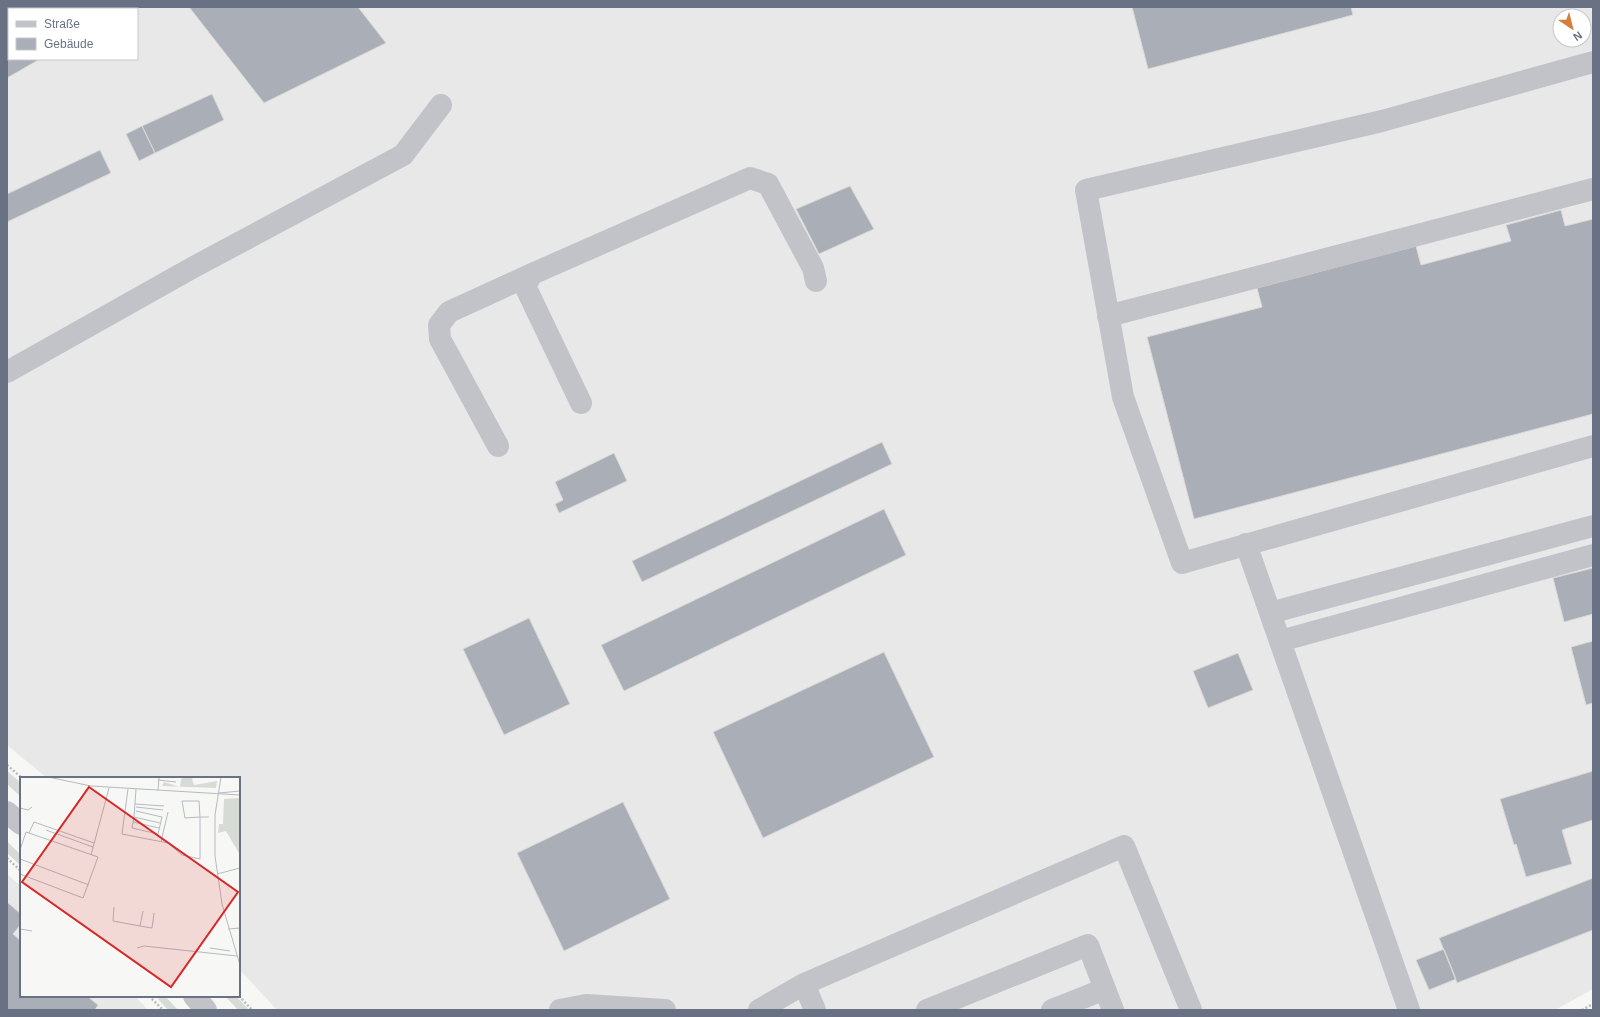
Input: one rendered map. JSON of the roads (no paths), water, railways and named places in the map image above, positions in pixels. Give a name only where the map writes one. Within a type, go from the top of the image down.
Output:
[{"type":"street","points":[[1593,62],[1382,121],[1086,190],[1123,397],[1182,563],[1593,446]]},
{"type":"street","points":[[7,372],[192,268],[403,155],[441,105]]},
{"type":"street","points":[[498,446],[440,339],[439,325],[449,312],[750,178],[768,184],[813,268],[816,281]]},
{"type":"street","points":[[1108,316],[1593,189]]},
{"type":"street","points":[[532,274],[525,286],[581,403]]},
{"type":"street","points":[[1270,613],[1593,526]]},
{"type":"street","points":[[1246,544],[1410,1010]]},
{"type":"street","points":[[1280,641],[1593,555]]},
{"type":"street","points":[[7,812],[20,823]]},
{"type":"street","points":[[758,1010],[804,984],[1124,846],[1191,1010]]},
{"type":"street","points":[[927,1010],[1088,945],[1113,1010]]},
{"type":"street","points":[[804,984],[815,1010]]},
{"type":"street","points":[[1052,1010],[1105,989]]},
{"type":"street","points":[[195,997],[206,1010]]},
{"type":"street","points":[[560,1010],[586,1005],[665,1010]]}]
